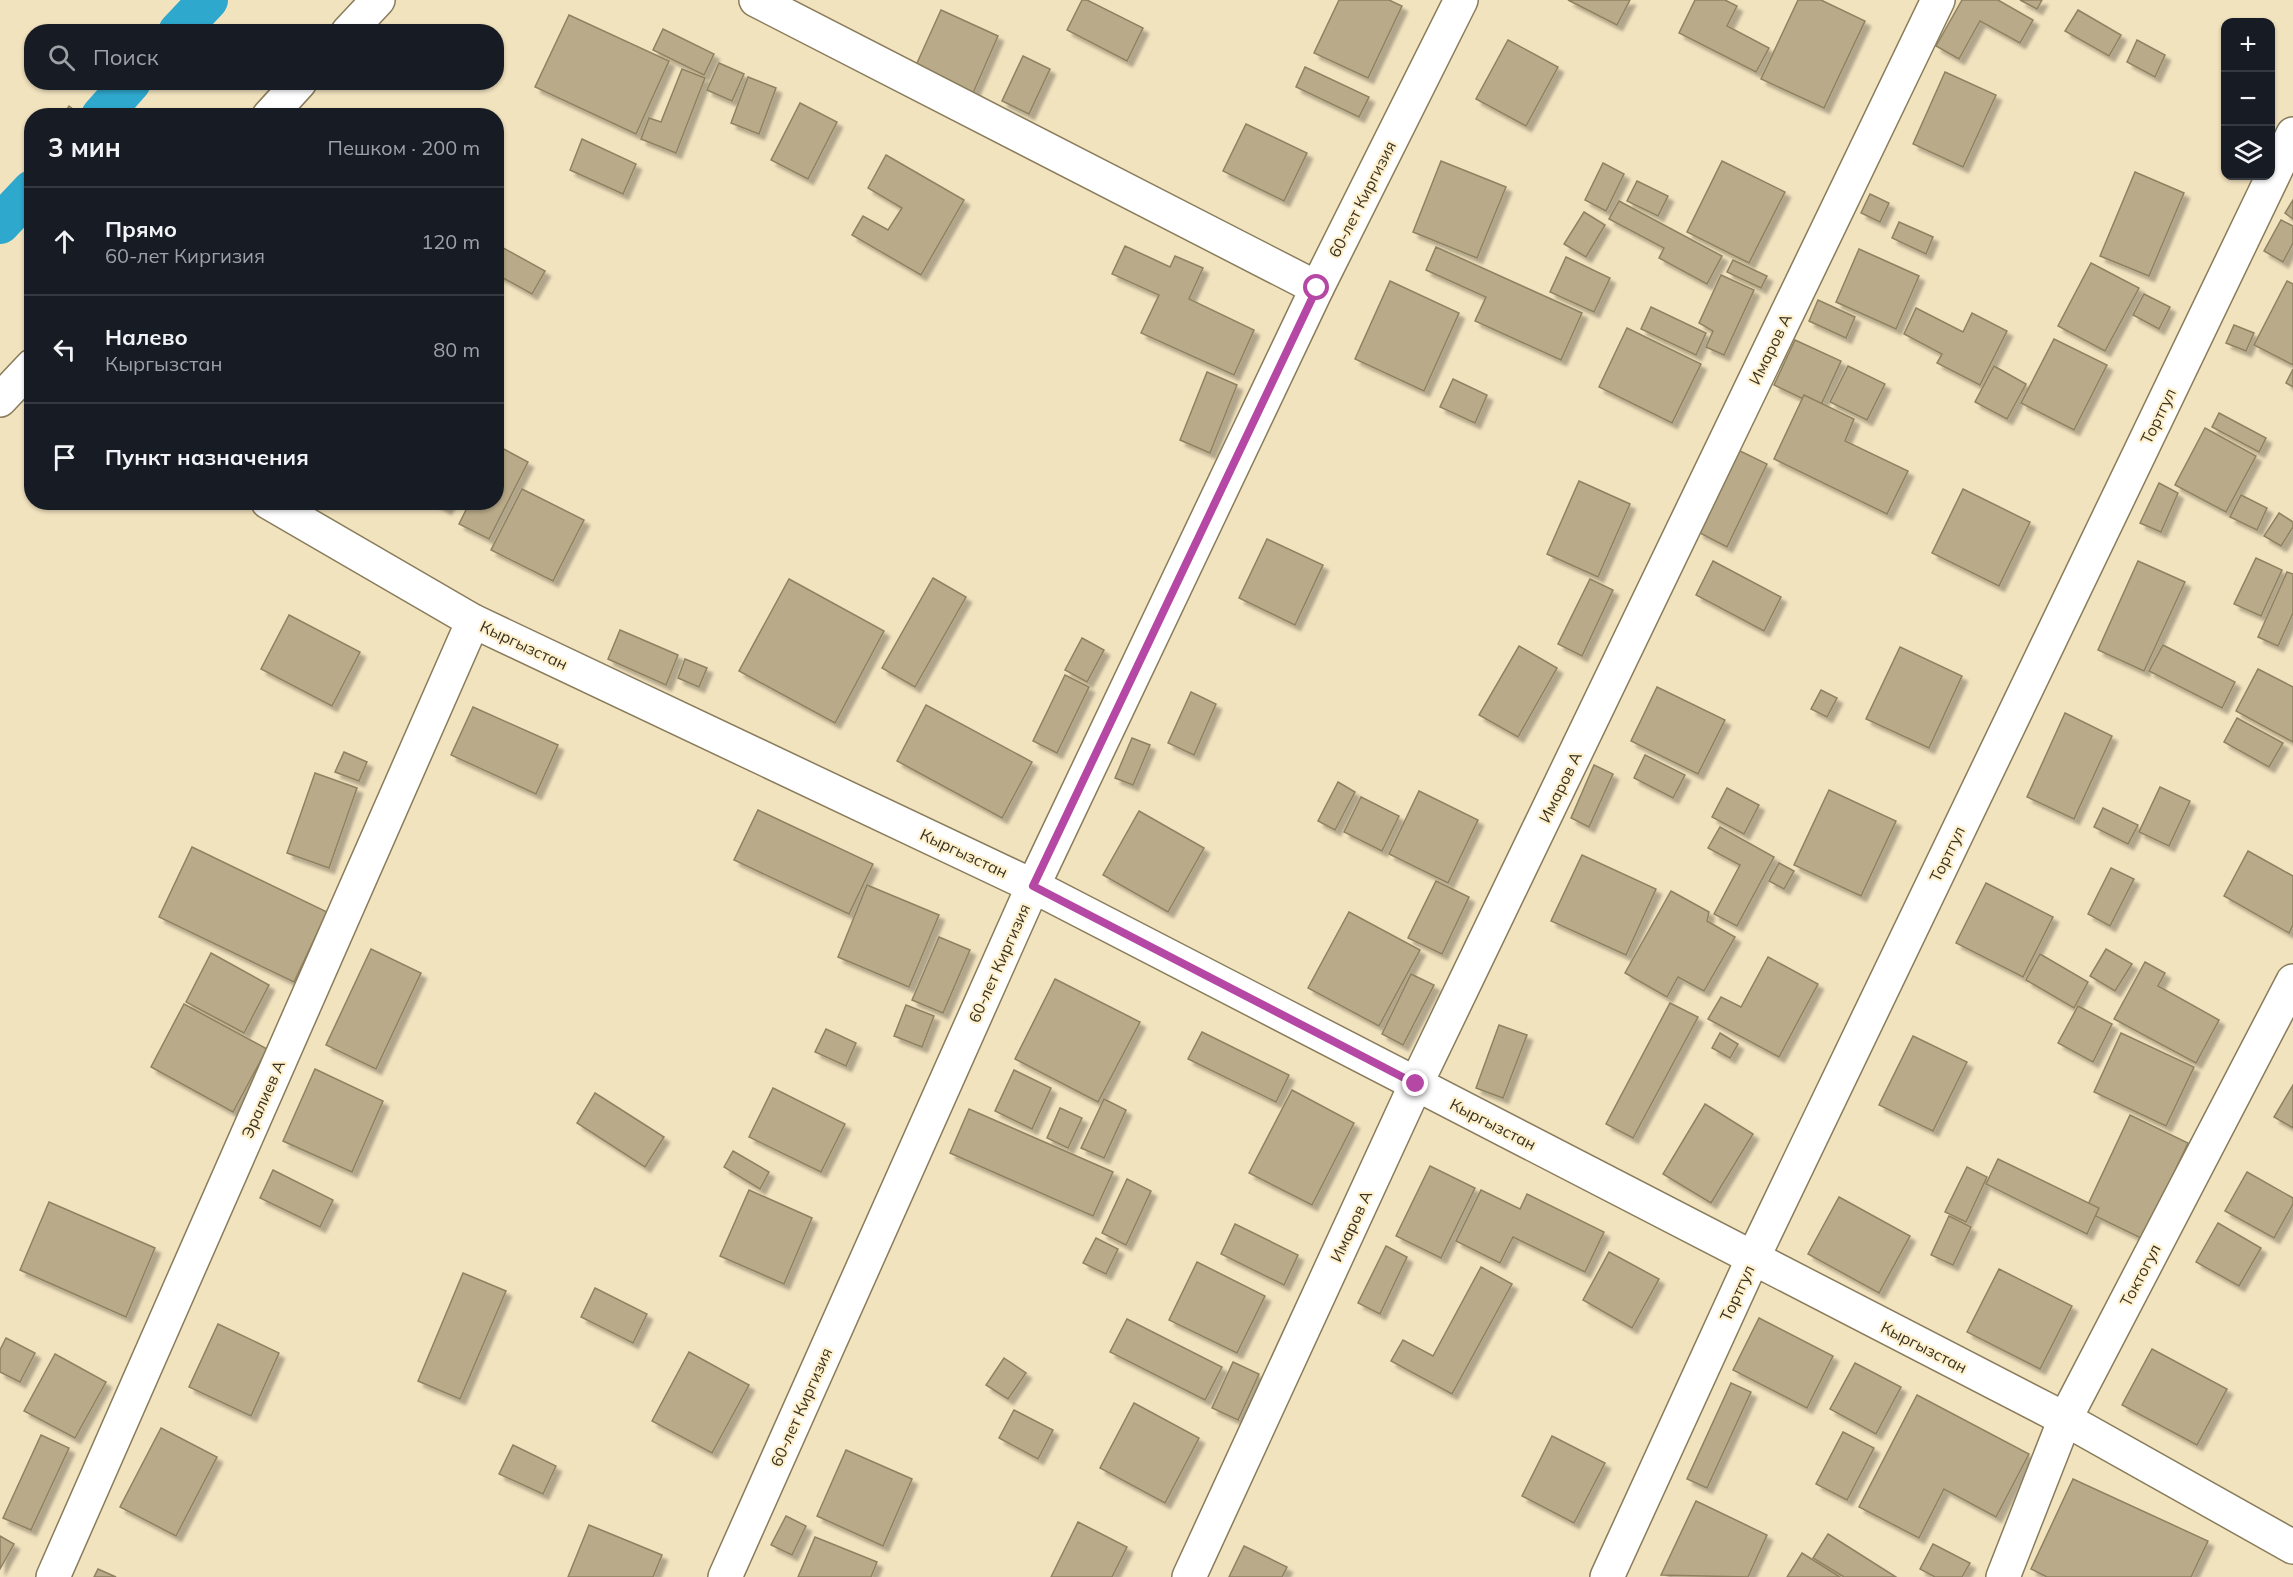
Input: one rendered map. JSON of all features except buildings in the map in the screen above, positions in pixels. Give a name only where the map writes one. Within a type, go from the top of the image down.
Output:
[{"type":"street","points":[[356,24],[378,0]]},
{"type":"street","points":[[756,0],[1317,288]]},
{"type":"street","name":"60-лет Киргизия","points":[[724,1577],[1033,886],[1317,288],[1461,0]]},
{"type":"street","name":"Имаров А","points":[[1189,1577],[1416,1084],[1938,0]]},
{"type":"street","points":[[276,108],[293,90]]},
{"type":"street","name":"Тортгул","points":[[1607,1577],[1753,1258],[2293,134]]},
{"type":"street","points":[[0,400],[24,374]]},
{"type":"street","name":"Кыргызстан","points":[[282,510],[473,621],[1033,886],[2065,1419],[2293,1547]]},
{"type":"street","name":"Эралиев А","points":[[53,1577],[473,621]]},
{"type":"street","name":"Токтогул","points":[[2003,1577],[2065,1419],[2293,981]]},
{"type":"waterway","points":[[186,24],[208,0]]},
{"type":"waterway","points":[[108,108],[124,90]]},
{"type":"waterway","points":[[0,224],[24,198]]},
{"type":"route","points":[[1317,288],[1033,886],[1416,1084]]}]
